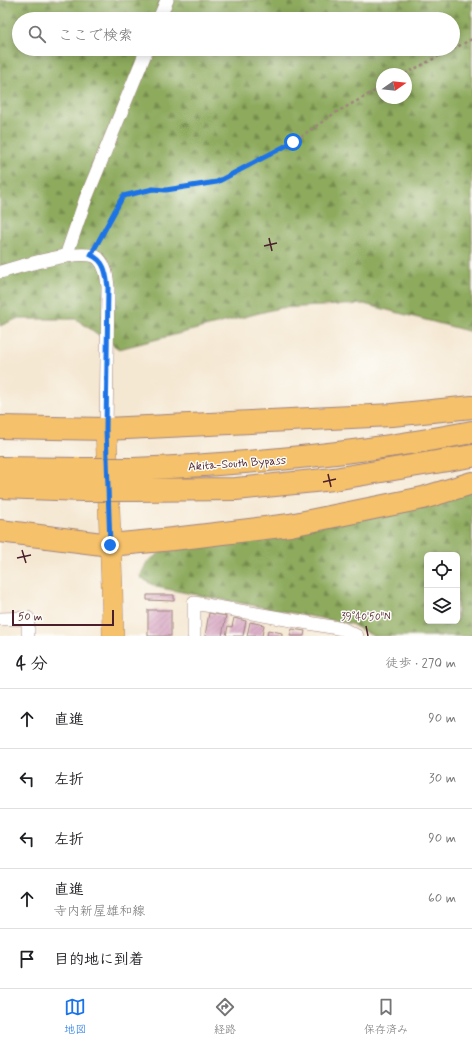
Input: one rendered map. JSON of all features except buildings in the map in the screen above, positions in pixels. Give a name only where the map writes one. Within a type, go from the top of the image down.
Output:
[{"type":"highway","points":[[0,427],[106,429],[392,415],[472,407]]},
{"type":"highway","name":"Akita-South Bypass","points":[[0,468],[133,469],[197,466],[287,459],[374,448],[472,432]]},
{"type":"highway","name":"Akita-South Bypass","points":[[0,487],[83,490],[236,489],[327,480],[472,456]]},
{"type":"highway","points":[[0,530],[110,545],[173,539],[290,525],[423,498],[472,483]]},
{"type":"main road","points":[[106,429],[113,636]]},
{"type":"street","points":[[162,12],[167,0]]},
{"type":"street","points":[[66,256],[86,198],[144,56]]},
{"type":"street","points":[[0,272],[66,256],[91,255],[97,258],[104,266],[108,287],[106,429]]},
{"type":"street","points":[[194,636],[194,603],[343,629],[357,636]]},
{"type":"street","points":[[0,619],[28,618],[28,636]]},
{"type":"path","points":[[460,45],[472,39]]},
{"type":"path","points":[[412,70],[440,56]]},
{"type":"path","points":[[91,255],[123,196],[153,189],[166,190],[217,182],[293,142],[335,113],[376,90]]},
{"type":"green space","points":[[0,0],[472,0],[472,332],[364,304],[279,308],[119,349],[76,319],[16,319],[0,326]]},
{"type":"green space","points":[[472,490],[472,636],[373,636],[351,624],[156,587],[140,577],[147,562],[161,552],[369,518]]},
{"type":"route","points":[[110,545],[106,429],[108,287],[104,266],[97,258],[91,255],[123,196],[153,189],[166,190],[217,182],[293,142]]}]
